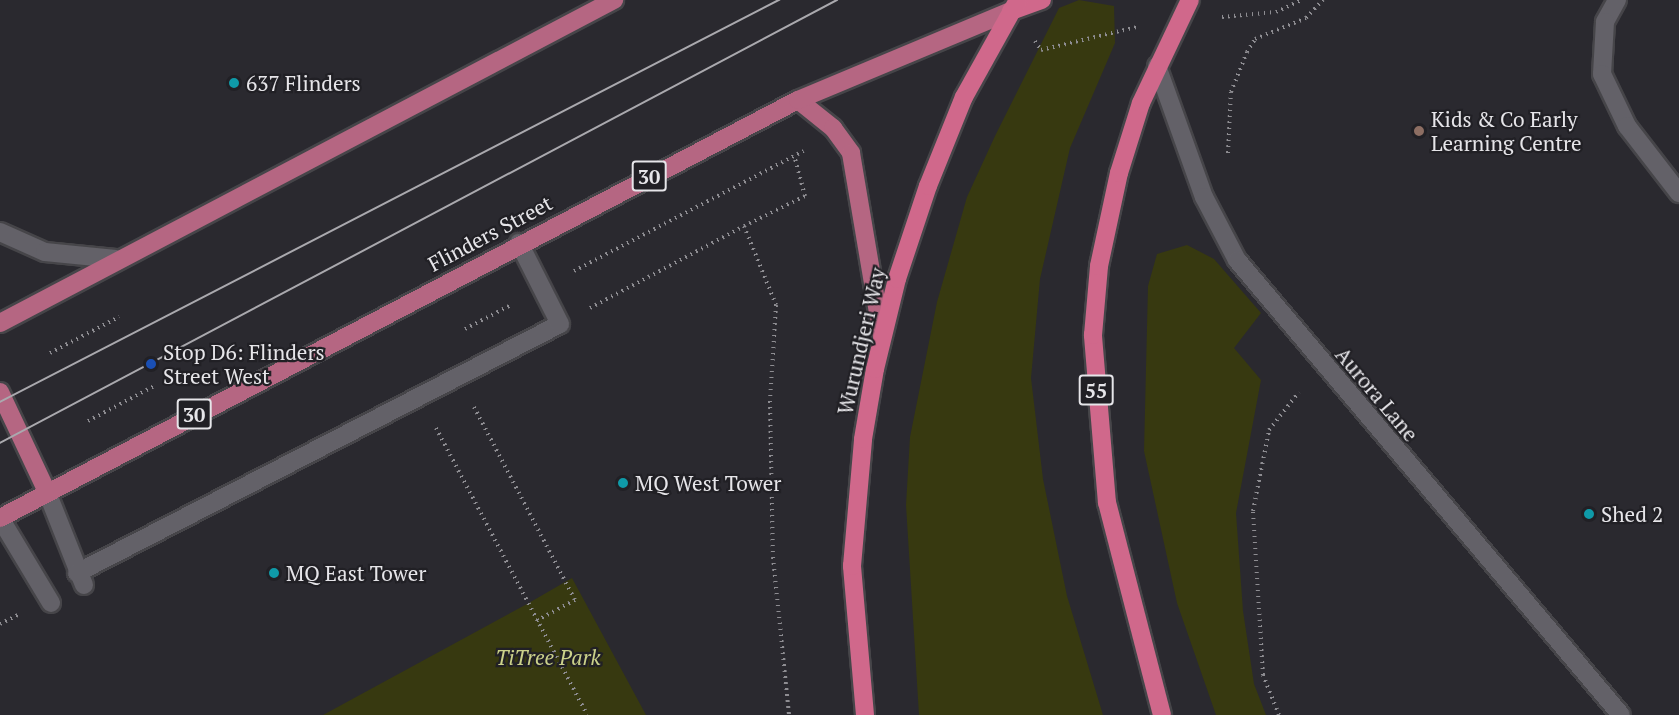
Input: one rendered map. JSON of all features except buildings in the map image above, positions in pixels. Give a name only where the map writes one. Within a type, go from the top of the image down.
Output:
[{"type":"highway","name":"30","points":[[1015,5],[1042,0]]},
{"type":"highway","name":"55","points":[[1162,715],[1107,503],[1093,335],[1099,266],[1119,173],[1157,66],[1190,0]]},
{"type":"highway","name":"Wurundjeri Way","points":[[865,715],[853,616],[853,537],[862,440],[882,336],[910,238],[951,128],[1015,5]]},
{"type":"main road","points":[[0,323],[116,259],[363,136],[614,0]]},
{"type":"main road","name":"Flinders Street","points":[[0,518],[519,243],[798,99],[1015,5]]},
{"type":"main road","points":[[798,99],[833,129],[851,153],[882,336]]},
{"type":"main road","points":[[0,392],[47,492]]},
{"type":"street","points":[[1617,0],[1605,22],[1602,74],[1627,126],[1679,193]]},
{"type":"street","name":"Aurora Lane","points":[[1157,66],[1214,221],[1237,260],[1621,715]]},
{"type":"street","points":[[0,232],[45,252],[116,259]]},
{"type":"street","points":[[47,492],[80,579],[560,324],[519,243]]},
{"type":"street","points":[[0,518],[51,603]]},
{"type":"path","points":[[1230,163],[1231,92],[1242,61],[1255,39],[1306,18],[1323,0]]},
{"type":"path","points":[[560,324],[805,196],[794,155]]},
{"type":"path","points":[[744,226],[776,305],[770,401],[773,557],[789,715]]},
{"type":"path","points":[[50,353],[119,317]]},
{"type":"path","points":[[88,421],[156,385]]},
{"type":"path","points":[[1279,715],[1263,675],[1253,511],[1269,430],[1299,392]]},
{"type":"path","points":[[481,423],[575,600],[536,621]]},
{"type":"path","points":[[444,443],[587,715]]},
{"type":"green space","points":[[1079,0],[1114,6],[1115,43],[1070,148],[1040,279],[1031,378],[1043,479],[1067,596],[1103,715],[919,715],[906,505],[910,437],[937,302],[967,197],[995,136],[1059,8]]},
{"type":"green space","points":[[1187,245],[1214,259],[1261,313],[1234,348],[1261,380],[1236,513],[1243,611],[1254,684],[1266,715],[1216,715],[1177,603],[1144,451],[1148,286],[1157,254]]},
{"type":"green space","name":"TiTree Park","points":[[572,578],[646,715],[323,715],[527,604]]},
{"type":"tram line","points":[[0,402],[779,0]]},
{"type":"tram line","points":[[0,443],[837,0]]},
{"type":"place","name":"637 Flinders","points":[[234,83]]},
{"type":"place","name":"Kids & Co Early Learning Centre","points":[[1419,131]]},
{"type":"place","name":"Stop D6: Flinders Street West","points":[[151,364]]},
{"type":"place","name":"MQ West Tower","points":[[623,483]]},
{"type":"place","name":"Shed 2","points":[[1589,514]]},
{"type":"place","name":"MQ East Tower","points":[[274,573]]}]
